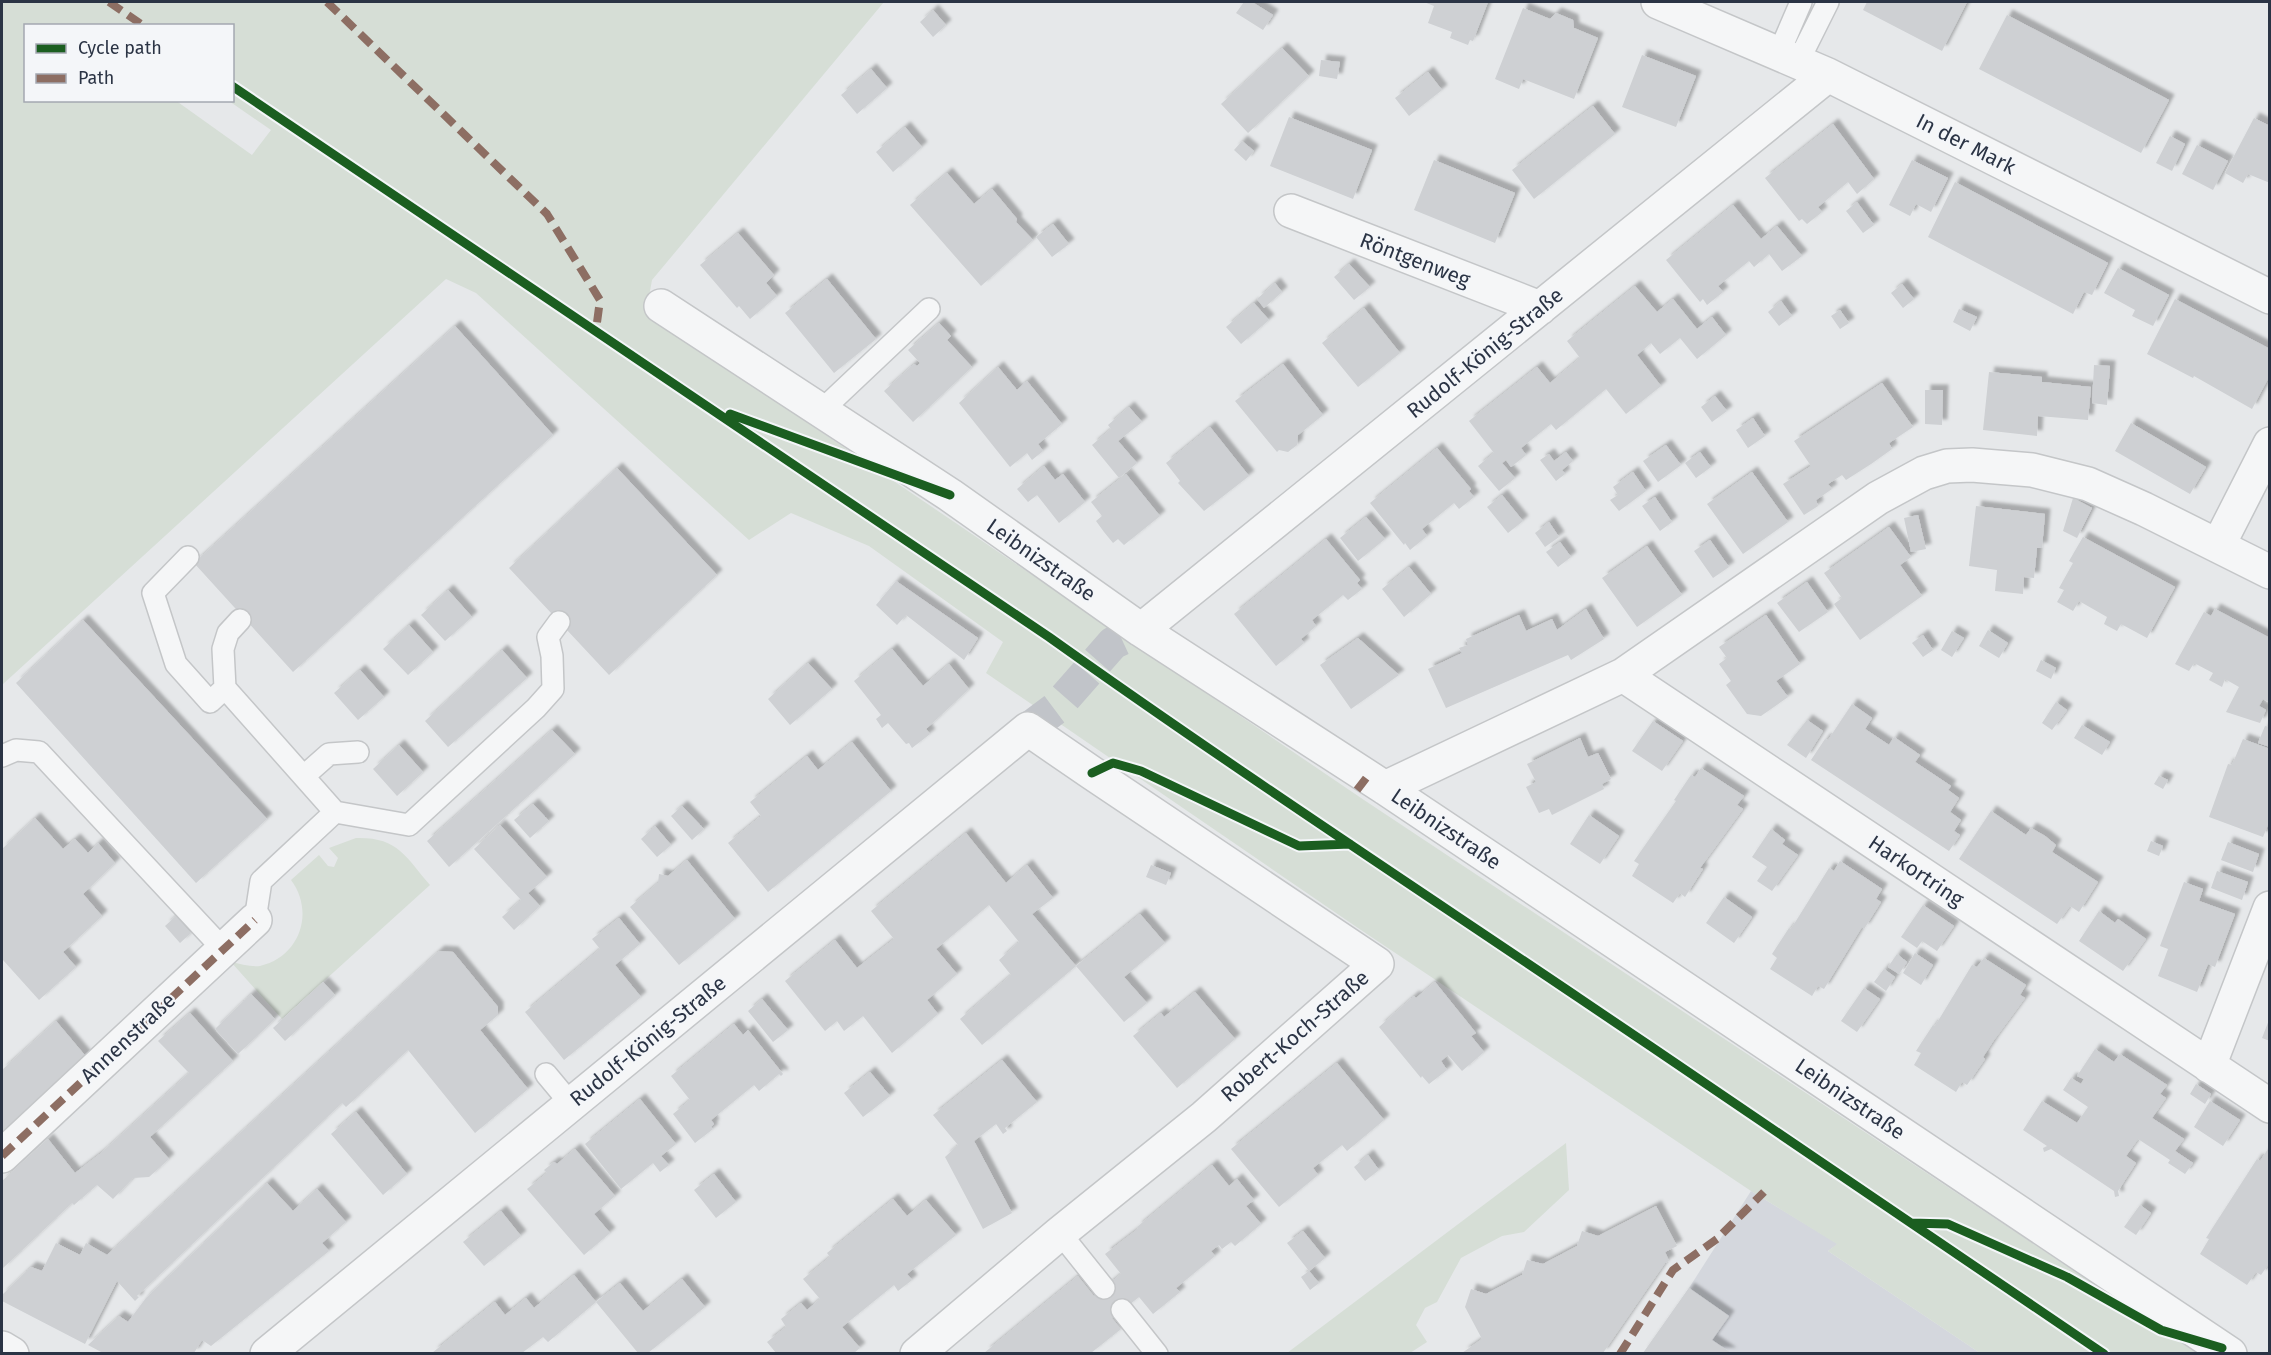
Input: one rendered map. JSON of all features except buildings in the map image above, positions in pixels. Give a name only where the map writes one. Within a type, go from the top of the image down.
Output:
[{"type":"street","name":"In der Mark","points":[[1658,2],[1828,75],[2270,297]]},
{"type":"street","name":"Rudolf-König-Straße","points":[[1141,630],[1828,75]]},
{"type":"street","name":"Röntgenweg","points":[[1291,211],[1540,309]]},
{"type":"street","name":"Leibnizstraße","points":[[662,306],[950,495],[1141,630],[1385,788],[2230,1353]]},
{"type":"street","points":[[2218,546],[2270,444]]},
{"type":"street","points":[[1385,788],[1623,675],[1878,498],[1924,473],[1947,466],[1972,465],[2032,470],[2088,484],[2270,572]]},
{"type":"street","name":"Harkortring","points":[[1623,675],[2270,1106]]},
{"type":"street","name":"Rudolf-König-Straße","points":[[267,1353],[1028,729]]},
{"type":"street","name":"Robert-Koch-Straße","points":[[917,1353],[1060,1233],[1204,1117],[1377,964],[1028,729]]},
{"type":"street","points":[[2209,1066],[2270,908]]},
{"type":"street","name":"Annenstraße","points":[[2,1156],[255,920]]},
{"type":"street","points":[[2,1348],[12,1353]]},
{"type":"lane","points":[[1788,58],[1801,2]]},
{"type":"lane","points":[[1788,58],[1828,2]]},
{"type":"lane","points":[[821,411],[929,309]]},
{"type":"lane","points":[[188,557],[153,593],[176,664],[210,702],[225,688]]},
{"type":"lane","points":[[240,620],[228,633],[223,649],[225,688],[335,812],[409,825],[536,708],[553,689],[552,656],[548,637],[559,622]]},
{"type":"lane","points":[[2,756],[16,750],[39,752],[223,949]]},
{"type":"lane","points":[[304,776],[329,754],[358,752]]},
{"type":"lane","points":[[255,920],[261,881],[335,812]]},
{"type":"lane","points":[[546,1074],[571,1104]]},
{"type":"lane","points":[[1060,1233],[1104,1288]]},
{"type":"lane","points":[[1122,1310],[1157,1353]]},
{"type":"shaded area","points":[[2,2],[884,2],[652,280],[646,313],[1364,800],[2198,1353],[1980,1353],[1828,1251],[1837,1244],[1751,1191],[1358,928],[986,673],[1003,642],[869,546],[791,513],[749,540],[476,293],[446,279],[2,685]]},
{"type":"shaded area","points":[[356,838],[382,841],[399,850],[430,885],[282,1019],[231,962],[260,966],[274,961],[285,953],[300,932],[302,919],[302,906],[291,880],[319,855],[328,866],[334,867],[338,858],[329,848]]},
{"type":"shaded area","points":[[1566,1143],[1569,1190],[1524,1232],[1502,1236],[1461,1258],[1437,1302],[1425,1308],[1416,1325],[1427,1342],[1410,1353],[1287,1353]]},
{"type":"shaded area","points":[[1751,1191],[1838,1244],[1828,1251],[1980,1353],[1643,1354],[1689,1288]]},
{"type":"tunnel","points":[[1028,729],[1056,708],[1113,643],[1141,630]]},
{"type":"marked path","points":[[109,2],[141,24]]},
{"type":"marked path","points":[[327,2],[547,214],[600,300],[596,330]]},
{"type":"marked path","points":[[1357,790],[1367,777]]},
{"type":"marked path","points":[[2,1156],[255,920]]},
{"type":"marked path","points":[[1620,1354],[1673,1270],[1717,1239],[1764,1192]]},
{"type":"cycle path","points":[[234,87],[1049,637],[1246,774],[2104,1354]]},
{"type":"cycle path","points":[[730,414],[950,495]]},
{"type":"cycle path","points":[[1092,773],[1113,763],[1141,771],[1299,846],[1350,844]]},
{"type":"cycle path","points":[[1911,1223],[1948,1224],[2067,1277],[2161,1330],[2222,1348]]}]
